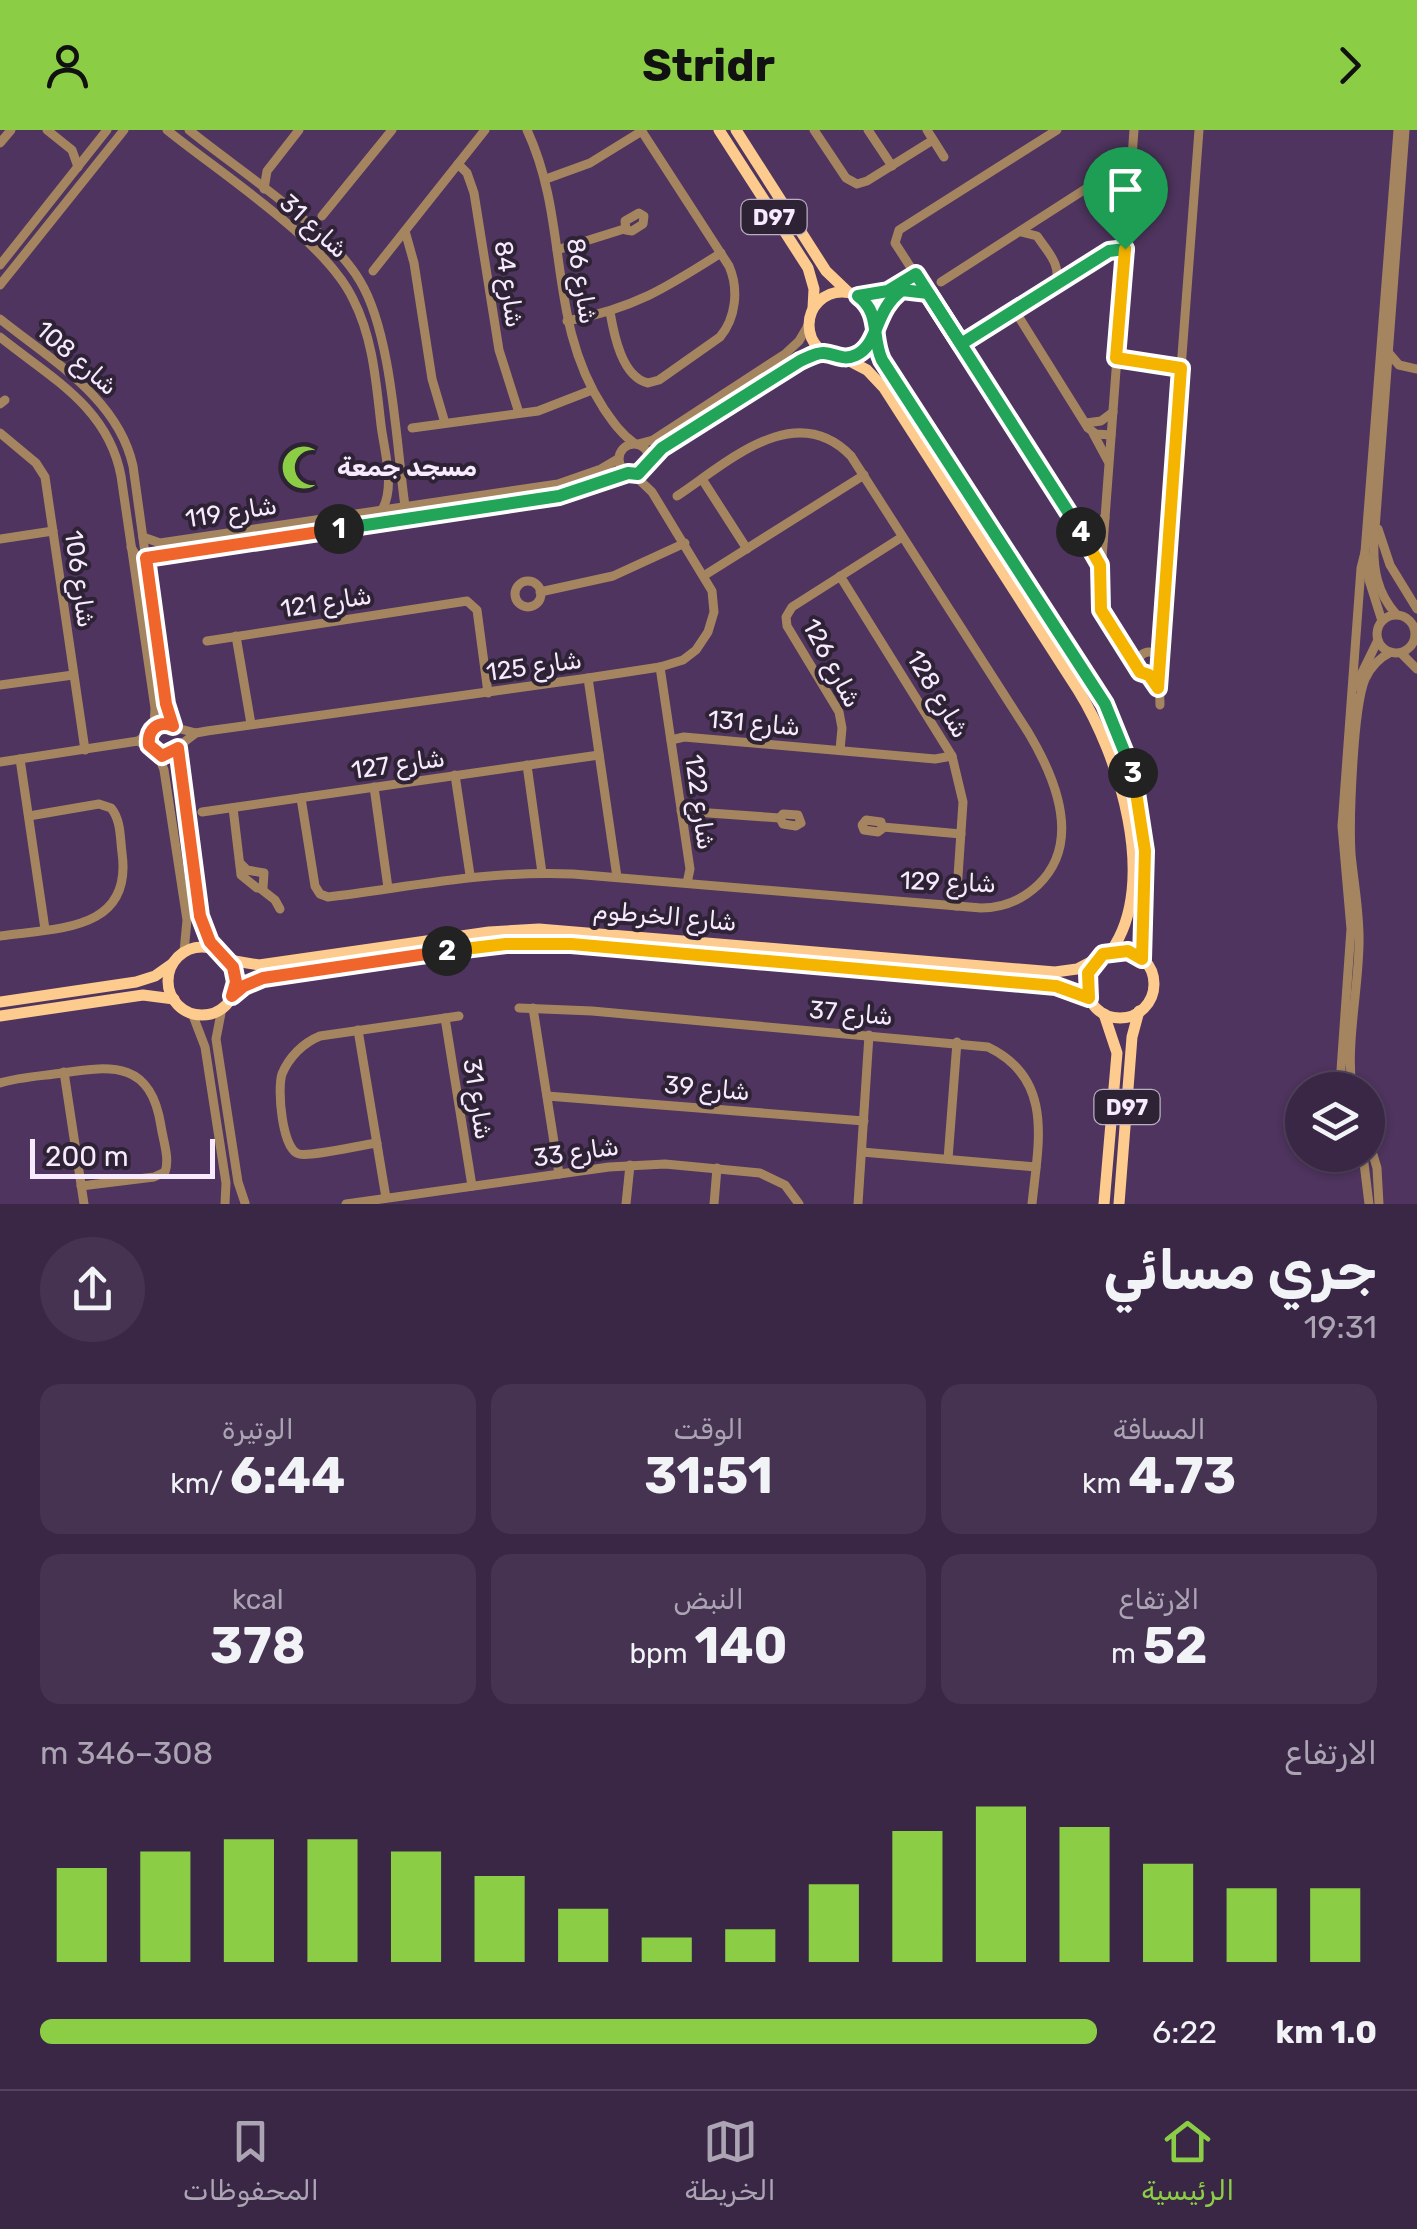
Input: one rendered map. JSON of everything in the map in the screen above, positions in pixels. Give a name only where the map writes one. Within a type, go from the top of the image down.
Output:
[{"type":"main road","name":"D97","points":[[719,130],[808,268],[814,290],[813,308]]},
{"type":"main road","name":"D97","points":[[736,130],[826,271],[853,294]]},
{"type":"main road","points":[[1111,951],[1124,928],[1128,910],[1131,842],[1120,780],[1104,736],[1083,697],[884,388],[868,370],[825,353],[815,344],[809,324],[813,308],[832,293],[853,294],[869,305],[882,360],[1105,704],[1118,731],[1133,774],[1144,835],[1142,959],[1153,982],[1150,998],[1139,1011],[1118,1018],[1104,1014],[1089,998],[1088,973],[1096,959],[1111,951],[1128,951],[1142,959]]},
{"type":"main road","points":[[844,358],[866,349],[875,329]]},
{"type":"main road","name":"شارع الخرطوم","points":[[229,960],[259,964],[489,932],[539,929],[1055,972],[1096,959]]},
{"type":"main road","name":"شارع الخرطوم","points":[[232,996],[263,978],[478,947],[537,943],[1056,986],[1089,998]]},
{"type":"main road","points":[[0,1002],[136,982],[155,976],[184,952],[201,947],[218,951],[229,960],[236,982],[232,996],[222,1008],[208,1014],[192,1013],[174,999],[143,995],[0,1016]]},
{"type":"main road","points":[[172,964],[169,986],[174,999]]},
{"type":"main road","name":"D97","points":[[1118,1204],[1132,1037],[1139,1011]]},
{"type":"main road","name":"D97","points":[[1104,1014],[1117,1053],[1104,1204]]},
{"type":"street","points":[[0,143],[10,130]]},
{"type":"street","points":[[47,130],[72,150],[78,167]]},
{"type":"street","points":[[0,264],[107,130]]},
{"type":"street","points":[[0,285],[124,130]]},
{"type":"street","name":"شارع 31","points":[[167,130],[328,262],[352,297],[372,355],[388,487],[383,508]]},
{"type":"street","name":"شارع 31","points":[[189,130],[328,242],[362,284],[382,338],[405,506]]},
{"type":"street","points":[[264,190],[267,171],[299,130]]},
{"type":"street","points":[[322,216],[392,130]]},
{"type":"street","points":[[373,271],[485,130]]},
{"type":"street","name":"شارع 86","points":[[527,130],[546,179],[576,356],[618,430],[636,444]]},
{"type":"street","points":[[546,179],[590,163],[642,130],[732,271],[736,287],[727,328],[716,341],[667,374],[646,383],[638,380],[616,343],[610,312]]},
{"type":"street","points":[[814,130],[850,182],[864,183],[933,140]]},
{"type":"street","points":[[868,130],[892,166]]},
{"type":"street","points":[[927,130],[944,157]]},
{"type":"street","points":[[875,329],[884,306],[901,287],[906,274],[900,239],[910,224],[1057,130]]},
{"type":"street","points":[[1134,130],[1100,606],[1143,674],[1149,675],[1158,688]]},
{"type":"street","points":[[1160,705],[1159,664],[1178,365],[1200,130]]},
{"type":"street","points":[[1351,1072],[1360,926],[1351,828],[1364,681],[1376,662],[1416,643],[1412,623],[1396,614],[1383,597],[1376,575],[1376,517],[1401,130]]},
{"type":"street","points":[[1340,1072],[1351,928],[1342,826],[1401,130]]},
{"type":"street","points":[[72,150],[92,150]]},
{"type":"street","points":[[941,282],[1112,172],[1133,153]]},
{"type":"street","name":"شارع 84","points":[[458,164],[469,176],[478,207],[496,334],[519,413]]},
{"type":"street","points":[[248,178],[267,171]]},
{"type":"street","points":[[1112,172],[1131,171]]},
{"type":"street","points":[[1112,172],[1130,187]]},
{"type":"street","points":[[50,223],[59,206],[54,197]]},
{"type":"street","points":[[556,250],[624,229]]},
{"type":"street","points":[[404,231],[428,361],[445,423]]},
{"type":"street","points":[[962,345],[1106,253],[1127,231]]},
{"type":"street","points":[[1018,232],[1030,232],[1038,238],[1058,270],[1055,285]]},
{"type":"street","points":[[397,240],[408,244]]},
{"type":"street","points":[[1106,253],[1125,252]]},
{"type":"street","points":[[567,320],[610,312],[654,295],[721,253]]},
{"type":"street","points":[[1106,253],[1124,271]]},
{"type":"street","points":[[905,258],[1081,531],[1101,569]]},
{"type":"street","points":[[853,294],[880,293],[918,277]]},
{"type":"street","points":[[901,287],[928,293]]},
{"type":"street","points":[[1016,311],[1109,462]]},
{"type":"street","name":"شارع 108","points":[[0,320],[105,406],[120,428],[133,466],[166,704],[174,728]]},
{"type":"street","points":[[809,324],[799,341],[784,354],[653,440],[636,444],[619,455],[621,468],[631,474],[648,464],[662,448],[795,364],[825,353]]},
{"type":"street","name":"شارع 108","points":[[0,337],[91,410],[111,438],[119,462],[155,708],[151,731]]},
{"type":"street","points":[[1387,351],[1400,365],[1417,369]]},
{"type":"street","points":[[372,355],[380,393],[390,393]]},
{"type":"street","points":[[1116,361],[1178,365]]},
{"type":"street","points":[[45,373],[50,365],[62,370]]},
{"type":"street","points":[[412,428],[556,406],[592,390]]},
{"type":"street","points":[[1089,428],[1112,412]]},
{"type":"street","points":[[1089,428],[1111,432]]},
{"type":"street","name":"شارع 86","points":[[618,430],[619,455]]},
{"type":"street","name":"شارع 106","points":[[0,432],[44,474],[85,750]]},
{"type":"street","name":"شارع 129","points":[[301,798],[318,892],[328,897],[470,876],[542,872],[956,906],[1000,906],[1035,887],[1058,856],[1062,840],[1062,815],[1048,768],[851,456],[836,442],[816,434],[794,432],[760,442],[677,496]]},
{"type":"street","points":[[636,444],[648,452],[648,464]]},
{"type":"street","name":"شارع 119","points":[[143,538],[160,543],[558,484],[601,469],[619,455]]},
{"type":"street","name":"شارع 125","points":[[648,464],[652,492]]},
{"type":"street","name":"شارع 125","points":[[174,728],[196,733],[660,668],[692,654],[708,632],[714,605],[705,576],[652,492],[631,474]]},
{"type":"street","name":"شارع 119","points":[[146,558],[559,496],[631,474]]},
{"type":"street","points":[[705,576],[864,475]]},
{"type":"street","points":[[702,479],[747,549]]},
{"type":"street","points":[[375,524],[400,515],[405,506]]},
{"type":"street","points":[[1376,517],[1384,553],[1417,609]]},
{"type":"street","points":[[1081,531],[1105,518]]},
{"type":"street","points":[[238,544],[234,536],[260,528]]},
{"type":"street","points":[[0,539],[53,531]]},
{"type":"street","points":[[1081,531],[1103,538]]},
{"type":"street","name":"شارع 126","points":[[840,750],[842,728],[836,706],[786,620],[792,607],[902,537]]},
{"type":"street","points":[[540,592],[613,576],[685,542]]},
{"type":"street","points":[[131,546],[137,557],[146,558]]},
{"type":"street","points":[[1365,552],[1382,621]]},
{"type":"street","name":"شارع 128","points":[[840,576],[952,756],[963,796],[956,906]]},
{"type":"street","name":"شارع 121","points":[[208,640],[451,604],[469,606],[477,622],[488,692]]},
{"type":"street","points":[[1351,701],[1360,671],[1378,640],[1377,630],[1382,621],[1396,614]]},
{"type":"street","points":[[236,636],[251,724]]},
{"type":"street","points":[[1138,666],[1145,653],[1162,638]]},
{"type":"street","points":[[1378,640],[1417,669]]},
{"type":"street","points":[[1126,648],[1145,653],[1159,664]]},
{"type":"street","points":[[1149,675],[1159,664]]},
{"type":"street","name":"شارع 122","points":[[660,668],[690,870],[687,883]]},
{"type":"street","points":[[0,686],[74,675]]},
{"type":"street","points":[[588,678],[617,878]]},
{"type":"street","points":[[0,762],[138,741],[161,724],[174,728],[180,735],[178,747],[200,916],[218,951]]},
{"type":"street","points":[[151,731],[164,770],[186,910],[184,952]]},
{"type":"street","name":"شارع 125","points":[[178,747],[196,733]]},
{"type":"street","name":"شارع 131","points":[[671,740],[684,737],[935,759],[952,756]]},
{"type":"street","points":[[138,741],[155,752],[171,754],[178,747]]},
{"type":"street","name":"شارع 127","points":[[202,812],[599,754]]},
{"type":"street","points":[[20,759],[45,930]]},
{"type":"street","points":[[527,765],[542,872]]},
{"type":"street","points":[[455,776],[470,876]]},
{"type":"street","points":[[374,787],[388,888]]},
{"type":"street","points":[[0,922],[1,936],[86,923],[112,903],[121,886],[124,870],[119,828],[108,812],[87,807],[29,816]]},
{"type":"street","points":[[233,808],[244,880],[261,888],[280,909]]},
{"type":"street","points":[[681,810],[780,818]]},
{"type":"street","points":[[883,827],[961,834]]},
{"type":"street","points":[[241,864],[247,870],[264,873],[265,886],[261,888]]},
{"type":"street","points":[[192,1013],[205,1047],[226,1204],[246,1204],[238,1182],[216,1039],[222,1008]]},
{"type":"street","name":"شارع 37","points":[[519,1008],[981,1045],[1000,1053],[1033,1090],[1039,1112],[1032,1204]]},
{"type":"street","points":[[533,1008],[559,1174]]},
{"type":"street","points":[[377,1143],[317,1152],[293,1145],[285,1127],[280,1081],[297,1051],[320,1036],[459,1016]]},
{"type":"street","name":"شارع 31","points":[[445,1018],[472,1186]]},
{"type":"street","points":[[358,1030],[386,1198]]},
{"type":"street","points":[[858,1204],[869,1035]]},
{"type":"street","points":[[948,1160],[958,1042]]},
{"type":"street","points":[[2,1081],[111,1067],[125,1071],[146,1086],[158,1105],[165,1153],[161,1168],[142,1177],[81,1186]]},
{"type":"street","points":[[64,1072],[84,1204]]},
{"type":"street","name":"شارع 39","points":[[547,1096],[864,1121]]},
{"type":"street","points":[[862,1152],[1036,1166]]},
{"type":"street","points":[[626,1204],[630,1165]]},
{"type":"street","name":"شارع 33","points":[[346,1204],[630,1165],[717,1168],[767,1175],[790,1190],[799,1204]]},
{"type":"street","points":[[714,1204],[717,1168]]},
{"type":"street","points":[[1366,1172],[1369,1204]]},
{"type":"street","points":[[1377,1172],[1379,1204]]},
{"type":"place","name":"مسجد جمعة","points":[[304,467]]},
{"type":"route","points":[[1125,249],[1109,251],[961,344],[928,293],[902,290],[884,306],[874,335],[859,354],[844,358],[825,353],[800,361],[662,448],[638,474],[628,473],[574,492],[531,501],[146,558],[166,704],[173,726],[157,725],[148,741],[153,751],[162,756],[178,748],[200,916],[210,942],[233,967],[236,982],[232,996],[250,982],[263,978],[520,943],[571,944],[1056,986],[1089,998],[1086,981],[1096,959],[1120,950],[1142,959],[1144,835],[1133,774],[1118,731],[1105,704],[882,360],[876,346],[874,335],[876,323],[872,310],[858,296],[888,291],[916,274],[961,344],[988,385],[1098,558],[1102,613],[1140,672],[1149,675],[1158,688],[1181,368],[1116,358],[1125,249]]}]
